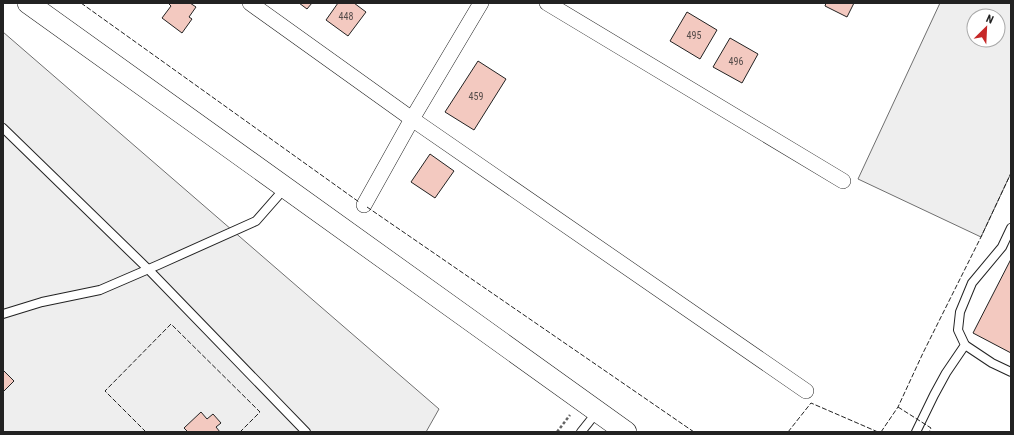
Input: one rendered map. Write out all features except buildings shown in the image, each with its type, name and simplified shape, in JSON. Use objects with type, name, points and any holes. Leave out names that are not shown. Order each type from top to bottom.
[{"type":"street","points":[[28,3],[626,432]]},
{"type":"street","points":[[250,3],[412,119],[806,391]]},
{"type":"street","points":[[364,205],[412,119],[481,3]]},
{"type":"street","points":[[547,3],[843,181]]},
{"type":"lane","points":[[3,128],[148,270],[306,432]]},
{"type":"lane","points":[[3,314],[42,302],[100,290],[148,270],[256,221],[285,188]]},
{"type":"lane","points":[[1011,228],[1002,247],[972,283],[960,312],[958,330],[965,345],[992,363],[1011,372]]},
{"type":"lane","points":[[916,432],[946,373],[965,345]]},
{"type":"lane","points":[[581,432],[597,412]]},
{"type":"shaded area","points":[[940,3],[1011,3],[1011,173],[981,237],[858,179]]},
{"type":"shaded area","points":[[3,32],[439,409],[426,432],[3,432]]},
{"type":"fence","points":[[81,3],[359,202]]},
{"type":"fence","points":[[881,432],[898,407],[1011,173]]},
{"type":"fence","points":[[367,207],[694,432]]},
{"type":"fence","points":[[146,432],[105,391],[171,324],[260,412],[240,432]]},
{"type":"fence","points":[[788,432],[811,403],[878,432]]},
{"type":"fence","points":[[898,407],[931,428],[929,432]]}]
